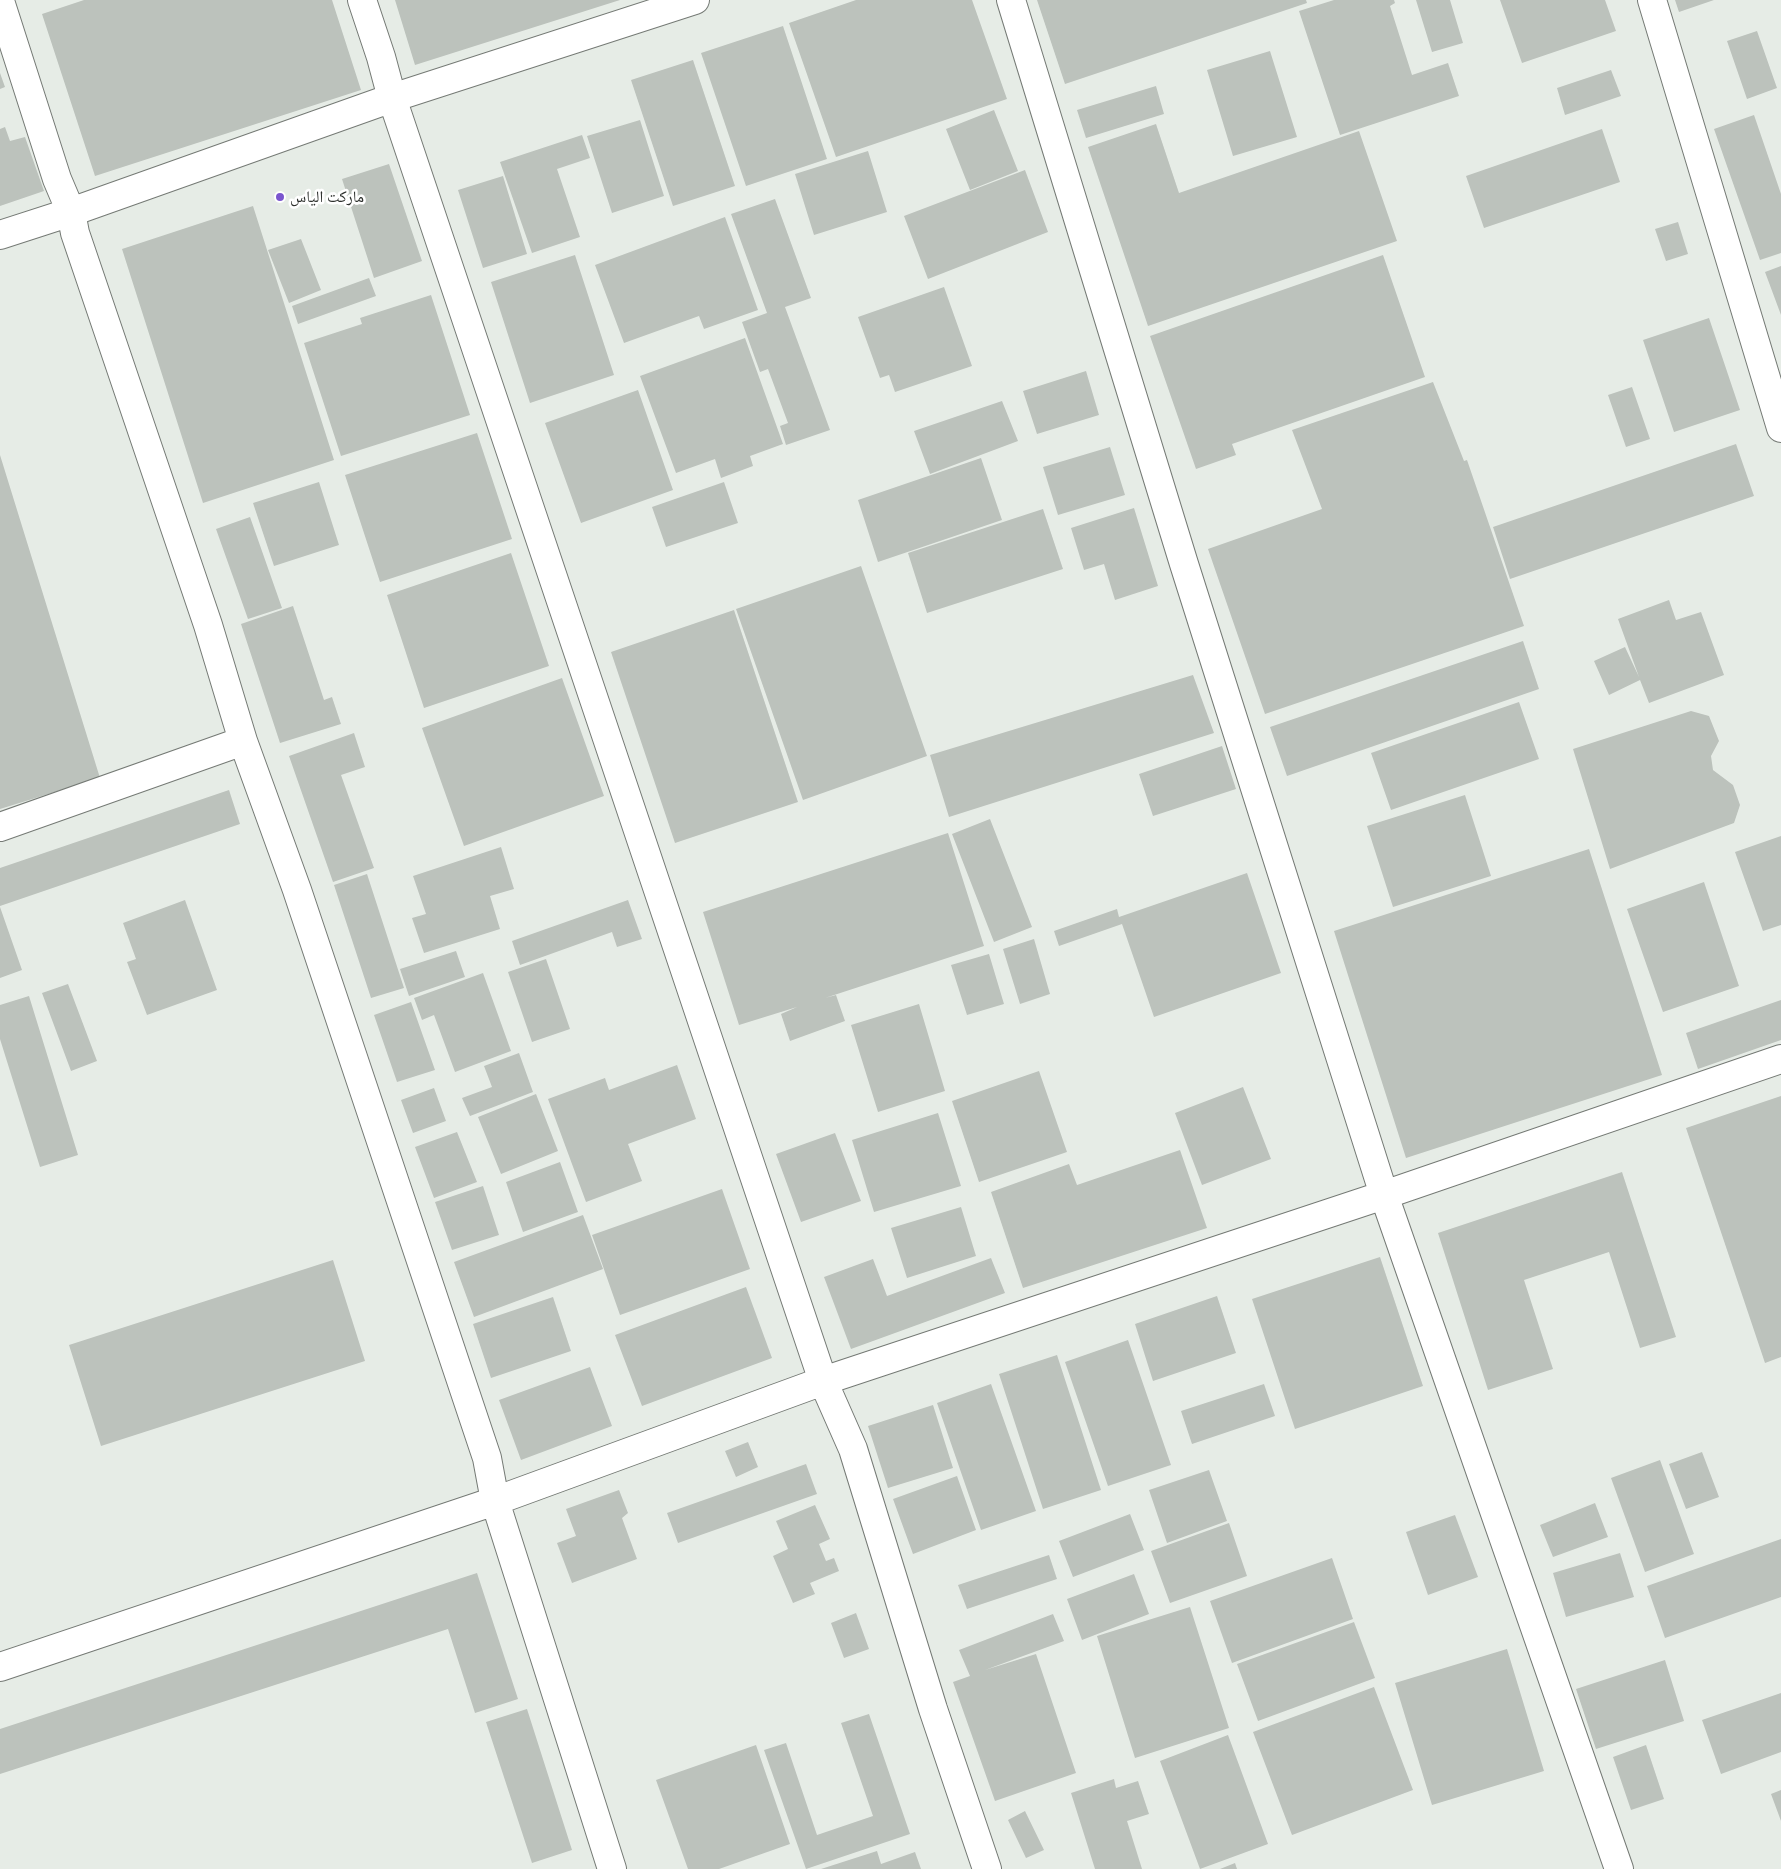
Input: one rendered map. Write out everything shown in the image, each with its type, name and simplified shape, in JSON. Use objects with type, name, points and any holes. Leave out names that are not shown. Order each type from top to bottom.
[{"type":"street","points":[[362,0],[392,98],[823,1381],[853,1449],[933,1709],[987,1869]]},
{"type":"street","points":[[0,235],[71,212],[392,98],[695,0]]},
{"type":"street","points":[[1011,0],[1184,564],[1384,1195],[1619,1869]]},
{"type":"street","points":[[1652,0],[1781,428]]},
{"type":"street","points":[[0,1],[57,179],[71,212],[75,233],[208,625],[243,741],[297,890],[487,1458],[495,1501],[612,1869]]},
{"type":"street","points":[[0,826],[243,741]]},
{"type":"street","points":[[0,1667],[495,1501],[823,1381],[1384,1195],[1781,1059]]},
{"type":"building","points":[[84,0],[332,0],[361,90],[95,176],[42,14]]},
{"type":"building","points":[[395,0],[620,0],[415,65]]},
{"type":"building","points":[[856,0],[972,0],[1007,99],[836,157],[789,23]]},
{"type":"building","points":[[1037,0],[1306,0],[1307,3],[1065,84]]},
{"type":"building","points":[[1334,0],[1394,0],[1395,3],[1390,6],[1412,75],[1448,63],[1459,96],[1340,135],[1299,11]]},
{"type":"building","points":[[1416,0],[1450,0],[1463,43],[1432,52]]},
{"type":"building","points":[[1500,0],[1605,0],[1616,31],[1522,63]]},
{"type":"building","points":[[1675,0],[1714,0],[1679,12]]},
{"type":"building","points":[[783,26],[827,159],[746,186],[701,53]]},
{"type":"building","points":[[1757,31],[1777,88],[1747,99],[1727,41]]},
{"type":"building","points":[[1270,51],[1297,137],[1233,156],[1207,70]]},
{"type":"building","points":[[693,60],[735,186],[673,206],[631,80]]},
{"type":"building","points":[[1611,70],[1621,96],[1565,115],[1557,88]]},
{"type":"building","points":[[0,73],[5,87],[0,89]]},
{"type":"building","points":[[1156,86],[1164,114],[1086,138],[1077,110]]},
{"type":"building","points":[[994,110],[1018,171],[970,190],[946,129]]},
{"type":"building","points":[[1754,115],[1781,194],[1781,253],[1760,260],[1714,129]]},
{"type":"building","points":[[640,120],[664,196],[612,213],[587,136]]},
{"type":"building","points":[[1156,124],[1179,193],[1359,131],[1397,241],[1148,326],[1088,147]]},
{"type":"building","points":[[5,127],[10,141],[25,137],[44,191],[0,206],[0,129]]},
{"type":"building","points":[[1602,129],[1620,182],[1484,228],[1466,176]]},
{"type":"building","points":[[582,135],[590,158],[557,169],[580,237],[532,253],[500,162]]},
{"type":"building","points":[[868,151],[887,212],[814,235],[795,174]]},
{"type":"building","points":[[389,164],[422,261],[374,278],[342,179]]},
{"type":"building","points":[[1025,170],[1048,232],[928,279],[904,216]]},
{"type":"building","points":[[503,176],[527,254],[483,268],[458,190]]},
{"type":"building","points":[[775,199],[811,298],[785,307],[830,430],[786,445],[780,426],[788,423],[768,369],[760,372],[742,322],[767,313],[731,214]]},
{"type":"building","points":[[253,206],[334,460],[203,503],[122,249]]},
{"type":"building","points":[[725,217],[758,310],[704,329],[699,316],[624,343],[595,265]]},
{"type":"building","points":[[1678,222],[1688,254],[1666,261],[1655,229]]},
{"type":"building","points":[[301,239],[321,290],[289,303],[268,250]]},
{"type":"building","points":[[575,255],[614,375],[530,403],[491,282]]},
{"type":"building","points":[[1383,255],[1425,377],[1232,444],[1236,455],[1196,469],[1150,336]]},
{"type":"building","points":[[1781,266],[1781,315],[1765,272]]},
{"type":"building","points":[[369,278],[376,296],[298,324],[292,306]]},
{"type":"building","points":[[944,287],[972,366],[895,392],[889,375],[880,378],[858,317]]},
{"type":"building","points":[[431,295],[470,415],[341,456],[304,343],[362,324],[360,318]]},
{"type":"building","points":[[1709,318],[1740,410],[1674,432],[1643,340]]},
{"type":"building","points":[[745,338],[783,444],[750,456],[753,466],[721,478],[715,459],[676,473],[640,376]]},
{"type":"building","points":[[1086,371],[1099,415],[1037,434],[1023,391]]},
{"type":"building","points":[[1433,382],[1464,461],[1467,460],[1524,626],[1265,714],[1208,549],[1322,509],[1292,430]]},
{"type":"building","points":[[1632,387],[1650,439],[1626,447],[1608,395]]},
{"type":"building","points":[[638,390],[673,490],[581,523],[545,423]]},
{"type":"building","points":[[1002,401],[1018,441],[930,474],[914,431]]},
{"type":"building","points":[[477,433],[512,539],[380,582],[345,475]]},
{"type":"building","points":[[1736,444],[1754,496],[1510,579],[1493,527]]},
{"type":"building","points":[[1110,447],[1125,495],[1058,515],[1043,467]]},
{"type":"building","points":[[0,455],[100,778],[0,809]]},
{"type":"building","points":[[981,458],[1002,520],[878,562],[858,500]]},
{"type":"building","points":[[319,482],[339,545],[274,566],[253,503]]},
{"type":"building","points":[[724,482],[738,523],[666,547],[652,507]]},
{"type":"building","points":[[1134,508],[1158,586],[1115,600],[1104,564],[1084,570],[1071,528]]},
{"type":"building","points":[[1043,509],[1063,569],[927,613],[908,553]]},
{"type":"building","points":[[250,517],[282,608],[248,619],[216,529]]},
{"type":"building","points":[[511,553],[549,666],[424,708],[387,595]]},
{"type":"building","points":[[861,566],[927,756],[803,800],[736,609]]},
{"type":"building","points":[[1669,600],[1676,620],[1701,612],[1724,675],[1649,703],[1640,680],[1609,695],[1594,661],[1625,647],[1639,677],[1618,619]]},
{"type":"building","points":[[293,606],[324,700],[332,697],[341,724],[280,743],[241,624]]},
{"type":"building","points":[[734,610],[798,802],[675,843],[611,652]]},
{"type":"building","points":[[1523,641],[1539,689],[1287,776],[1270,727]]},
{"type":"building","points":[[1193,675],[1214,733],[949,817],[930,755]]},
{"type":"building","points":[[562,678],[604,796],[464,846],[422,728]]},
{"type":"building","points":[[1519,702],[1539,759],[1391,810],[1371,753]]},
{"type":"building","points":[[1691,711],[1709,716],[1719,741],[1711,756],[1713,770],[1733,785],[1740,805],[1734,823],[1610,869],[1573,749]]},
{"type":"building","points":[[354,733],[365,767],[341,775],[374,868],[333,882],[289,756]]},
{"type":"building","points":[[1222,746],[1236,789],[1153,816],[1139,774]]},
{"type":"building","points":[[229,790],[240,824],[0,906],[0,868]]},
{"type":"building","points":[[1465,795],[1491,876],[1393,907],[1367,826]]},
{"type":"building","points":[[990,819],[1032,927],[994,942],[952,834]]},
{"type":"building","points":[[948,833],[984,946],[825,998],[836,995],[845,1021],[790,1041],[781,1014],[797,1007],[739,1025],[703,912]]},
{"type":"building","points":[[1781,836],[1781,925],[1763,931],[1735,852]]},
{"type":"building","points":[[501,847],[514,889],[490,896],[500,929],[424,953],[412,918],[426,914],[413,876]]},
{"type":"building","points":[[1589,849],[1662,1075],[1406,1158],[1334,931]]},
{"type":"building","points":[[1247,873],[1281,973],[1154,1017],[1122,924],[1059,946],[1054,931],[1117,909],[1119,917]]},
{"type":"building","points":[[367,874],[404,988],[371,998],[334,885]]},
{"type":"building","points":[[1704,882],[1739,986],[1663,1012],[1627,909]]},
{"type":"building","points":[[185,900],[217,990],[147,1015],[127,962],[136,959],[123,923]]},
{"type":"building","points":[[628,900],[642,939],[617,947],[612,932],[520,965],[512,941]]},
{"type":"building","points":[[0,907],[22,970],[0,978]]},
{"type":"building","points":[[1034,939],[1050,994],[1020,1004],[1003,949]]},
{"type":"building","points":[[456,951],[465,977],[409,996],[400,969]]},
{"type":"building","points":[[989,954],[1004,1004],[967,1015],[951,965]]},
{"type":"building","points":[[546,959],[570,1029],[532,1042],[508,972]]},
{"type":"building","points":[[483,973],[511,1051],[455,1072],[434,1015],[422,1020],[414,998]]},
{"type":"building","points":[[68,984],[97,1061],[71,1071],[42,993]]},
{"type":"building","points":[[29,996],[78,1155],[40,1167],[0,1039],[0,1005]]},
{"type":"building","points":[[1781,1000],[1781,1040],[1698,1069],[1686,1033]]},
{"type":"building","points":[[411,1002],[435,1070],[397,1082],[374,1015]]},
{"type":"building","points":[[919,1004],[945,1091],[878,1112],[851,1025]]},
{"type":"building","points":[[519,1053],[533,1092],[470,1116],[462,1098],[492,1087],[484,1066]]},
{"type":"building","points":[[677,1065],[696,1119],[628,1144],[642,1181],[586,1202],[548,1099],[605,1078],[609,1090]]},
{"type":"building","points":[[1039,1071],[1067,1152],[979,1182],[952,1101]]},
{"type":"building","points":[[1243,1087],[1271,1159],[1202,1185],[1175,1113]]},
{"type":"building","points":[[434,1088],[446,1121],[413,1133],[401,1100]]},
{"type":"building","points":[[536,1094],[558,1151],[501,1174],[478,1117]]},
{"type":"building","points":[[1781,1096],[1781,1357],[1765,1363],[1686,1128]]},
{"type":"building","points":[[938,1113],[961,1186],[874,1212],[852,1140]]},
{"type":"building","points":[[457,1132],[477,1182],[434,1198],[415,1147]]},
{"type":"building","points":[[835,1133],[861,1201],[801,1222],[776,1154]]},
{"type":"building","points":[[1180,1150],[1207,1228],[1023,1288],[991,1192],[1069,1164],[1077,1185]]},
{"type":"building","points":[[560,1162],[578,1212],[523,1232],[506,1182]]},
{"type":"building","points":[[1622,1172],[1676,1337],[1640,1348],[1609,1252],[1524,1280],[1553,1369],[1488,1390],[1438,1233]]},
{"type":"building","points":[[483,1186],[499,1235],[452,1250],[435,1202]]},
{"type":"building","points":[[722,1189],[750,1269],[620,1315],[592,1235]]},
{"type":"building","points":[[961,1207],[976,1256],[907,1278],[891,1228]]},
{"type":"building","points":[[583,1215],[603,1269],[474,1317],[454,1262]]},
{"type":"building","points":[[1380,1257],[1423,1386],[1295,1429],[1252,1299]]},
{"type":"building","points":[[991,1258],[1005,1293],[851,1349],[824,1277],[873,1259],[887,1296]]},
{"type":"building","points":[[333,1260],[365,1361],[101,1446],[69,1345]]},
{"type":"building","points":[[746,1287],[772,1358],[642,1406],[615,1335]]},
{"type":"building","points":[[1217,1296],[1236,1353],[1153,1381],[1135,1324]]},
{"type":"building","points":[[553,1297],[571,1351],[491,1378],[473,1324]]},
{"type":"building","points":[[1128,1340],[1171,1465],[1108,1486],[1065,1362]]},
{"type":"building","points":[[1057,1355],[1101,1490],[1043,1509],[999,1374]]},
{"type":"building","points":[[590,1367],[612,1426],[521,1460],[499,1400]]},
{"type":"building","points":[[991,1384],[1036,1511],[981,1530],[937,1403]]},
{"type":"building","points":[[1264,1384],[1275,1416],[1192,1444],[1181,1411]]},
{"type":"building","points":[[933,1405],[953,1468],[888,1488],[868,1426]]},
{"type":"building","points":[[748,1442],[758,1467],[736,1477],[725,1451]]},
{"type":"building","points":[[1702,1452],[1719,1497],[1686,1509],[1669,1464]]},
{"type":"building","points":[[1660,1460],[1694,1554],[1645,1572],[1611,1478]]},
{"type":"building","points":[[806,1464],[817,1494],[678,1543],[667,1513]]},
{"type":"building","points":[[1209,1470],[1227,1521],[1167,1543],[1149,1490]]},
{"type":"building","points":[[957,1476],[976,1530],[913,1554],[893,1499]]},
{"type":"building","points":[[619,1490],[628,1513],[622,1518],[637,1559],[572,1583],[557,1543],[576,1536],[566,1509]]},
{"type":"building","points":[[1595,1503],[1608,1537],[1553,1557],[1540,1525]]},
{"type":"building","points":[[815,1505],[830,1539],[819,1544],[826,1561],[834,1558],[839,1571],[810,1583],[815,1594],[793,1603],[773,1556],[788,1549],[776,1521]]},
{"type":"building","points":[[1130,1514],[1144,1550],[1073,1577],[1059,1541]]},
{"type":"building","points":[[1455,1515],[1478,1577],[1428,1595],[1406,1532]]},
{"type":"building","points":[[1229,1523],[1247,1576],[1170,1603],[1151,1551]]},
{"type":"building","points":[[1781,1539],[1781,1597],[1665,1638],[1647,1586]]},
{"type":"building","points":[[1620,1553],[1634,1597],[1566,1617],[1553,1573]]},
{"type":"building","points":[[1049,1555],[1057,1579],[967,1609],[958,1585]]},
{"type":"building","points":[[1332,1558],[1353,1619],[1232,1663],[1210,1601]]},
{"type":"building","points":[[477,1573],[518,1699],[475,1713],[448,1629],[0,1774],[0,1729]]},
{"type":"building","points":[[1134,1574],[1149,1614],[1082,1640],[1067,1599]]},
{"type":"building","points":[[1190,1607],[1229,1728],[1135,1758],[1097,1636]]},
{"type":"building","points":[[856,1613],[869,1649],[844,1658],[831,1623]]},
{"type":"building","points":[[1053,1614],[1064,1641],[985,1670],[1036,1654],[1076,1773],[995,1801],[953,1682],[970,1676],[959,1650]]},
{"type":"building","points":[[1354,1622],[1375,1678],[1258,1721],[1237,1664]]},
{"type":"building","points":[[1507,1649],[1544,1771],[1432,1805],[1395,1683]]},
{"type":"building","points":[[1665,1660],[1684,1721],[1596,1749],[1576,1689]]},
{"type":"building","points":[[1374,1687],[1413,1790],[1292,1835],[1253,1732]]},
{"type":"building","points":[[1781,1693],[1781,1752],[1721,1774],[1702,1720]]},
{"type":"building","points":[[527,1709],[572,1850],[532,1863],[486,1722]]},
{"type":"building","points":[[869,1714],[910,1834],[806,1869],[764,1750],[786,1743],[817,1835],[873,1816],[841,1723]]},
{"type":"building","points":[[1228,1735],[1268,1844],[1200,1869],[1160,1761]]},
{"type":"building","points":[[756,1745],[790,1844],[719,1869],[688,1869],[656,1780]]},
{"type":"building","points":[[1646,1745],[1664,1799],[1631,1810],[1613,1757]]},
{"type":"building","points":[[1114,1779],[1116,1788],[1138,1781],[1149,1814],[1127,1821],[1142,1869],[1095,1869],[1071,1793]]},
{"type":"building","points":[[1781,1790],[1781,1821],[1771,1794]]},
{"type":"building","points":[[1025,1811],[1044,1850],[1026,1858],[1008,1820]]},
{"type":"building","points":[[877,1851],[881,1864],[915,1852],[921,1869],[821,1869]]},
{"type":"building","points":[[1235,1863],[1237,1869],[1220,1869]]},
{"type":"place","name":"مارکت الیاس","points":[[280,197]]}]
